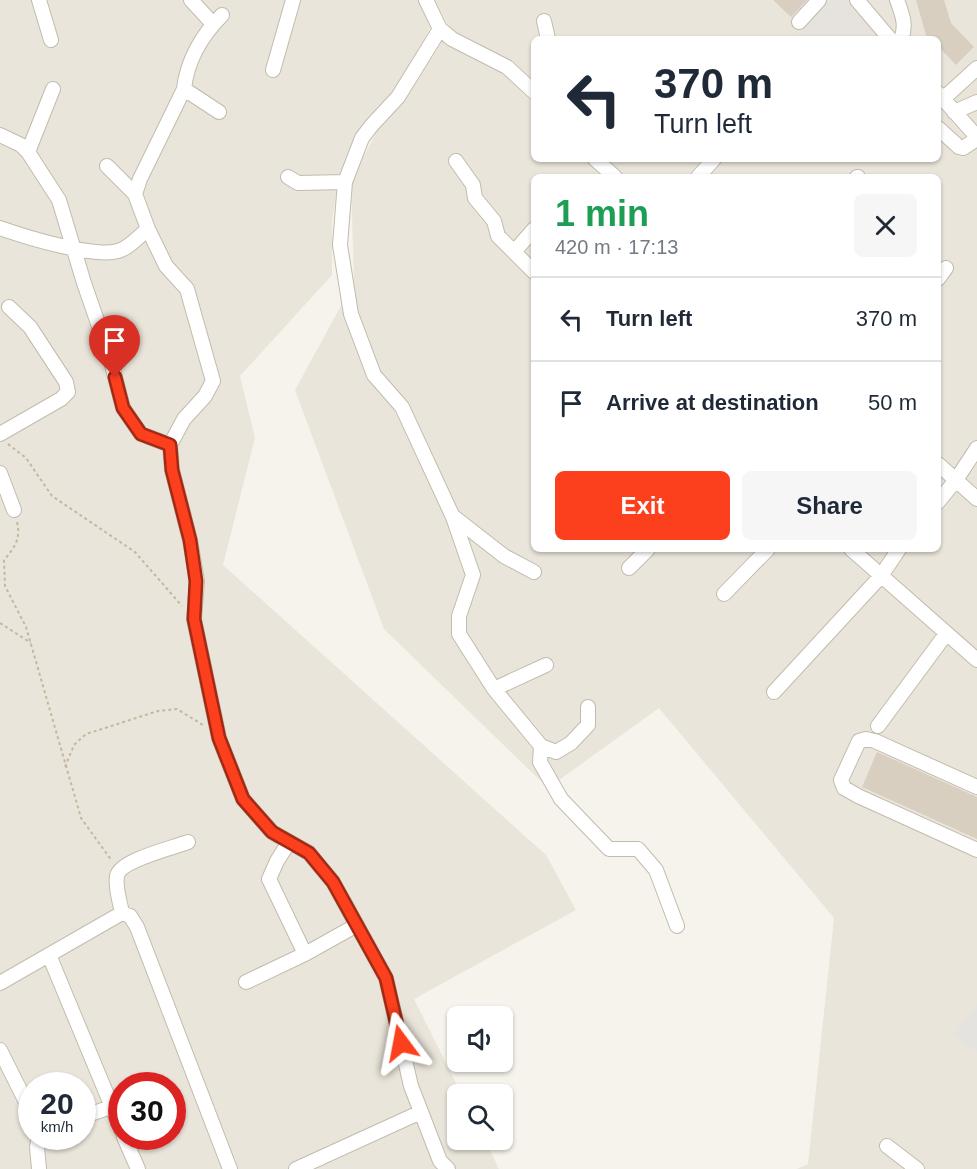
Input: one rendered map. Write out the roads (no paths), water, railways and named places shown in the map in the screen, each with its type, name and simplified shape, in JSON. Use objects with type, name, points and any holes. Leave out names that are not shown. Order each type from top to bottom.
[{"type":"street","points":[[39,0],[51,40]]},
{"type":"street","points":[[135,194],[140,179],[184,89],[185,74],[194,54],[217,20],[190,0]]},
{"type":"street","points":[[273,70],[293,0]]},
{"type":"street","points":[[426,0],[440,29],[452,39],[507,67],[531,89]]},
{"type":"street","points":[[799,22],[819,0]]},
{"type":"street","points":[[857,0],[887,36]]},
{"type":"street","points":[[897,0],[904,20],[902,36]]},
{"type":"street","points":[[544,21],[547,36]]},
{"type":"street","points":[[440,29],[398,97],[362,138],[345,182],[340,245],[351,314],[374,375],[402,406],[453,517],[473,575],[459,616],[459,634],[494,689],[541,746],[556,752],[571,743],[588,725],[588,707]]},
{"type":"street","points":[[941,95],[977,68]]},
{"type":"street","points":[[28,152],[53,89]]},
{"type":"street","points":[[184,89],[219,112]]},
{"type":"street","points":[[941,97],[977,138],[963,148],[941,131]]},
{"type":"street","points":[[954,112],[977,102]]},
{"type":"street","points":[[0,135],[21,145],[28,152],[58,200],[111,361],[123,408],[141,434],[170,445]]},
{"type":"street","points":[[456,161],[473,185],[476,198],[494,221],[498,236],[531,269]]},
{"type":"street","points":[[598,162],[612,174]]},
{"type":"street","points":[[701,174],[711,162]]},
{"type":"street","points":[[107,166],[135,194],[148,230],[166,266],[187,289],[213,381],[204,396],[184,419],[170,445],[172,470],[190,540],[196,581],[194,619],[219,738],[243,799],[272,832],[309,853],[333,882],[386,978],[411,1086],[440,1161],[448,1169]]},
{"type":"street","points":[[288,177],[298,183],[345,182]]},
{"type":"street","points":[[0,228],[73,248],[105,253],[121,250],[148,230]]},
{"type":"street","points":[[514,252],[531,232]]},
{"type":"street","points":[[0,434],[61,399],[68,392],[66,382],[30,327],[9,308]]},
{"type":"street","points":[[941,498],[977,448]]},
{"type":"street","points":[[941,467],[977,499]]},
{"type":"street","points":[[0,473],[14,510]]},
{"type":"street","points":[[453,517],[504,556],[534,572]]},
{"type":"street","points":[[629,568],[645,552]]},
{"type":"street","points":[[724,594],[765,552]]},
{"type":"street","points":[[853,552],[977,660]]},
{"type":"street","points":[[774,692],[881,576],[897,552]]},
{"type":"street","points":[[878,726],[946,634]]},
{"type":"street","points":[[494,689],[546,665]]},
{"type":"street","points":[[977,787],[866,739],[859,741],[841,780],[844,788],[858,796],[977,850]]},
{"type":"street","points":[[541,746],[540,762],[561,800],[609,849],[638,849],[656,870],[677,926]]},
{"type":"street","points":[[122,914],[116,879],[119,870],[128,863],[188,842]]},
{"type":"street","points":[[289,842],[269,879],[305,954]]},
{"type":"street","points":[[0,983],[122,914],[130,916],[137,927],[230,1169]]},
{"type":"street","points":[[246,982],[305,954],[357,925]]},
{"type":"street","points":[[49,955],[108,1100]]},
{"type":"street","points":[[0,1050],[18,1086]]},
{"type":"street","points":[[296,1169],[421,1112]]},
{"type":"street","points":[[887,1146],[917,1169]]},
{"type":"street","points":[[35,1168],[37,1150]]},
{"type":"street","points":[[130,1150],[138,1169]]}]
